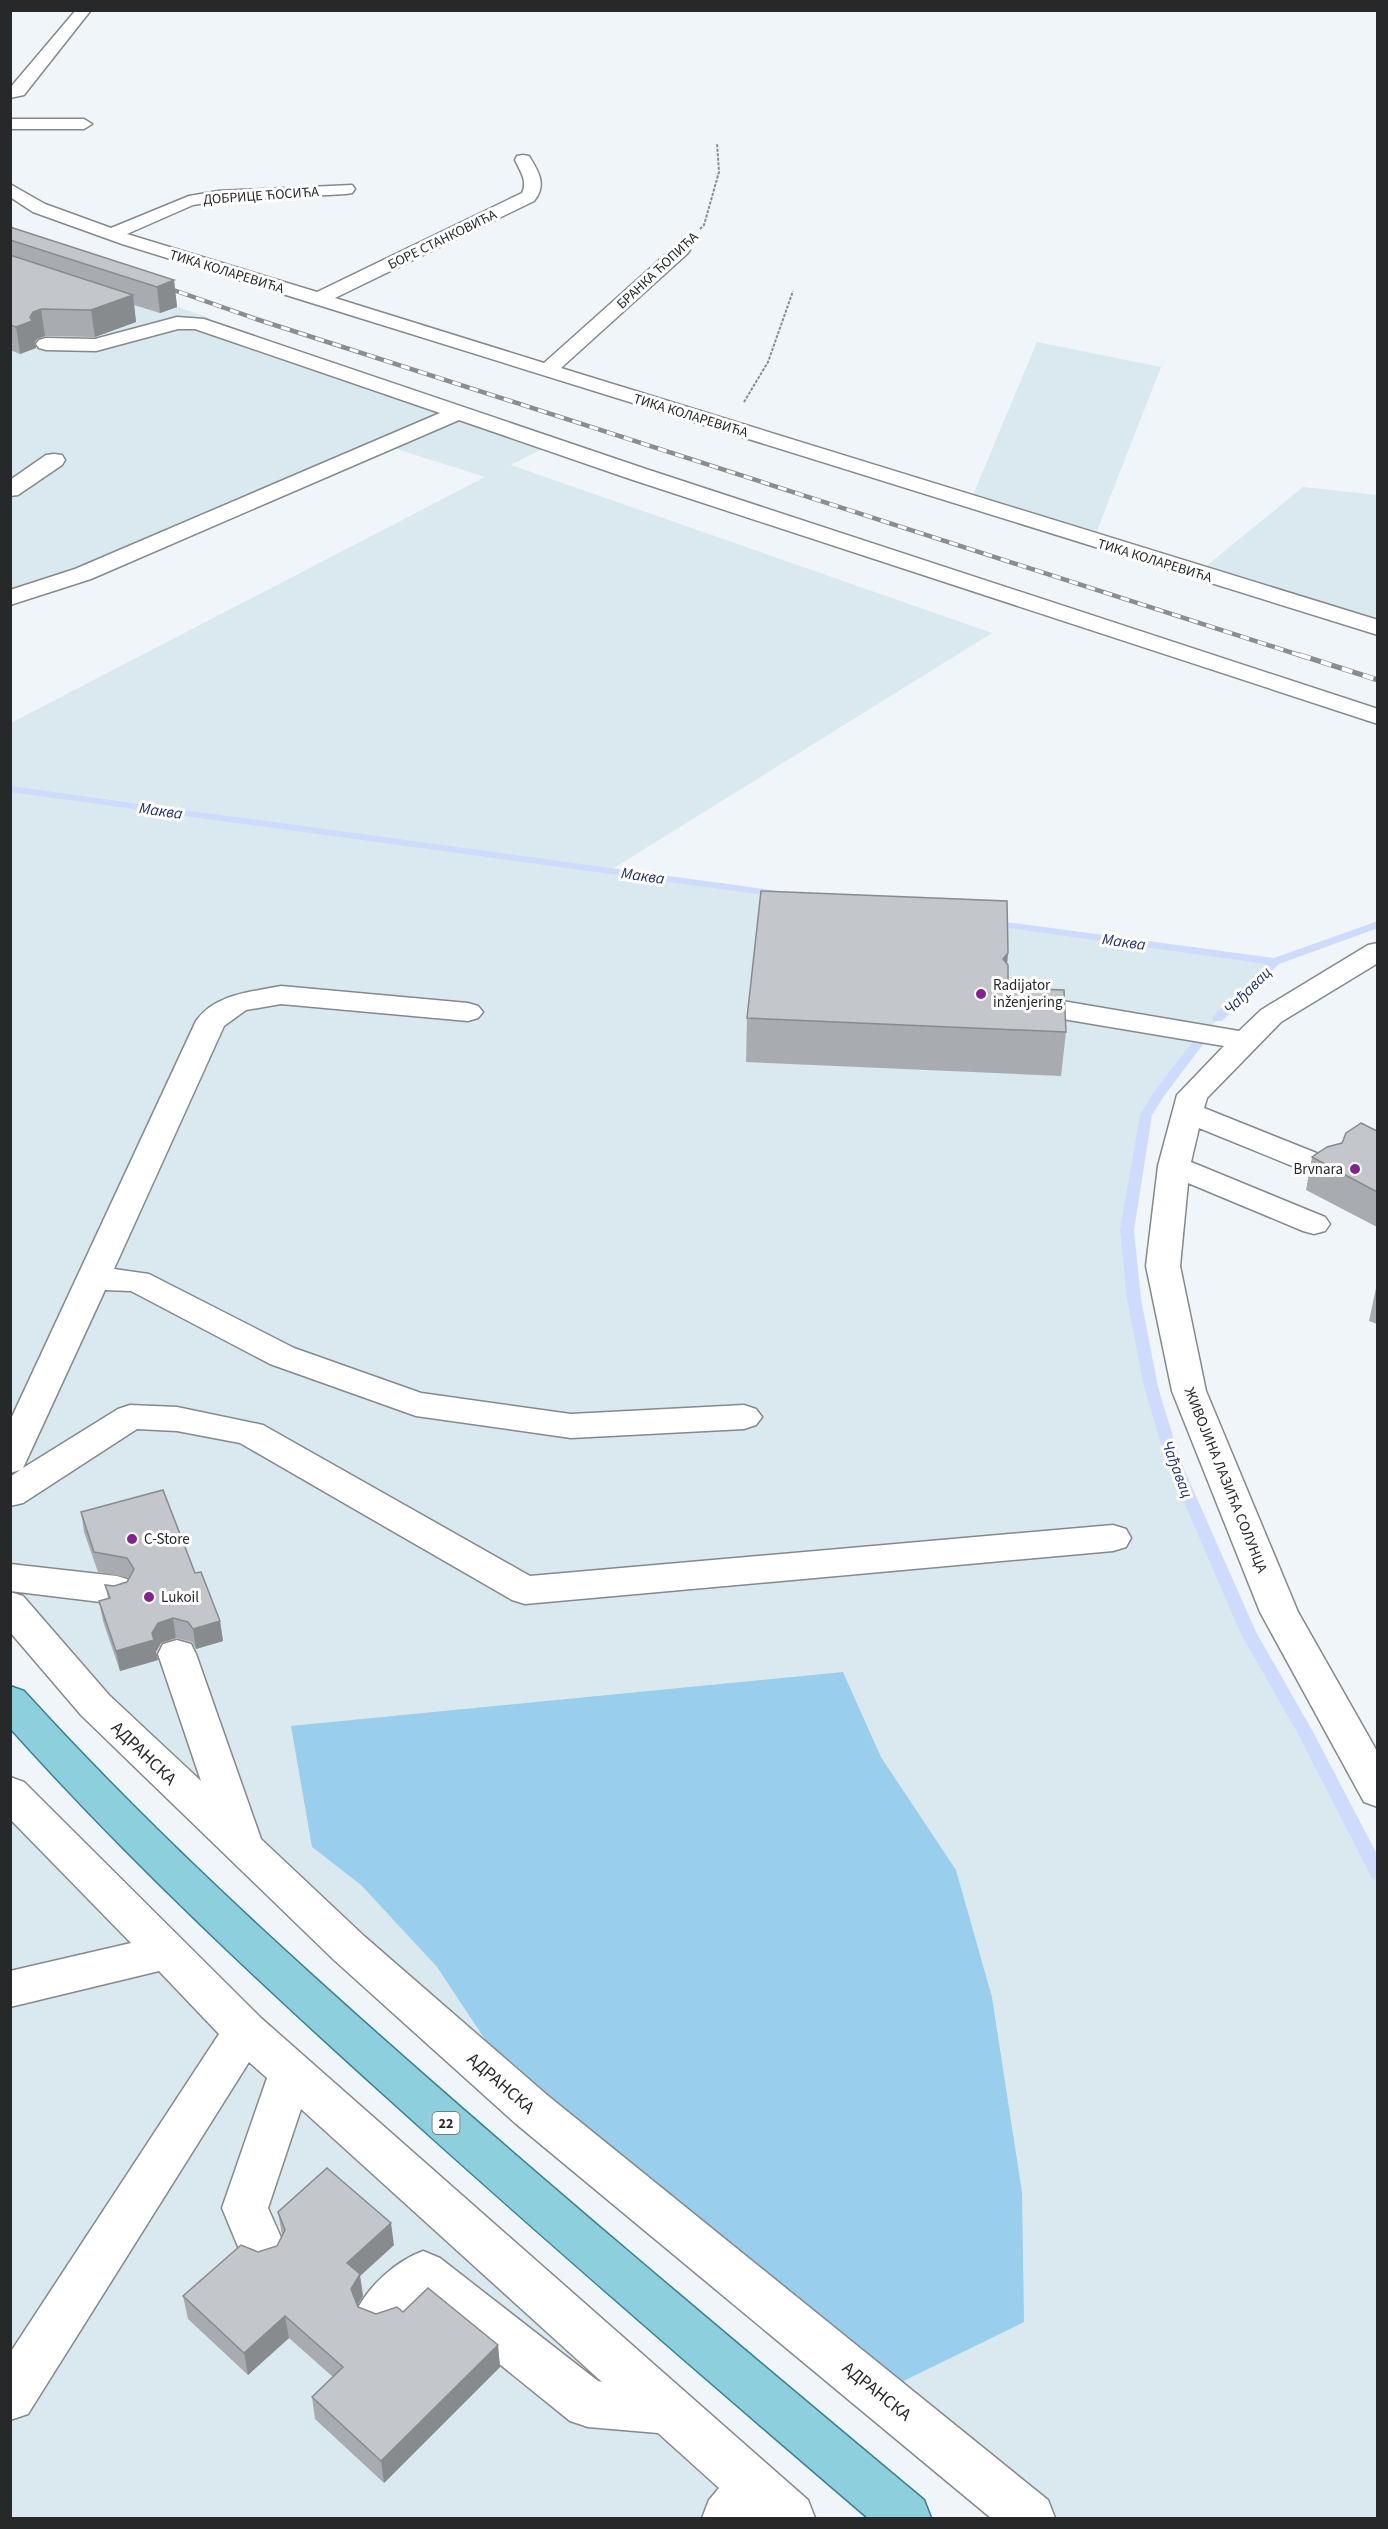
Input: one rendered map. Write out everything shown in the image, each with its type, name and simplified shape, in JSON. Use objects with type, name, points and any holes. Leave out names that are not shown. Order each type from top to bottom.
[{"type":"main road","name":"22","points":[[10,1701],[44,1740],[186,1886],[292,1986],[488,2160],[906,2518]]},
{"type":"street","points":[[10,93],[18,92],[84,10]]},
{"type":"street","points":[[10,124],[84,124]]},
{"type":"street","name":"БОРЕ СТАНКОВИЋА","points":[[318,299],[528,197],[532,193],[533,177],[523,160]]},
{"type":"street","name":"ТИКА КОЛАРЕВИЋА","points":[[10,189],[39,208],[111,234],[1377,628]]},
{"type":"street","name":"ДОБРИЦЕ ЋОСИЋА","points":[[111,234],[189,201],[218,196],[346,189]]},
{"type":"street","name":"БРАНКА ЋОПИЋА","points":[[547,370],[681,250]]},
{"type":"street","points":[[139,314],[171,325]]},
{"type":"street","points":[[46,344],[96,345],[171,325],[197,323],[1377,717]]},
{"type":"street","points":[[10,598],[83,574],[459,412]]},
{"type":"street","points":[[10,489],[54,460]]},
{"type":"street","name":"ЖИВОЈИНА ЛАЗИЋА СОЛУНЦА","points":[[1377,951],[1271,1016],[1192,1095],[1174,1166],[1163,1266],[1189,1391],[1279,1612],[1377,1791]]},
{"type":"street","points":[[10,1461],[211,1021],[237,1003],[281,995],[468,1012]]},
{"type":"street","points":[[1017,1002],[1247,1041]]},
{"type":"street","points":[[1188,1113],[1323,1167]]},
{"type":"street","points":[[1174,1166],[1314,1224]]},
{"type":"street","points":[[95,1279],[138,1281],[282,1356],[416,1404],[571,1426],[744,1417]]},
{"type":"street","points":[[10,1494],[130,1417],[177,1419],[250,1433],[525,1590],[1113,1538]]},
{"type":"street","points":[[10,1577],[117,1590]]},
{"type":"street","name":"АДРАНСКА","points":[[10,1606],[95,1705],[244,1850],[357,1955],[531,2109],[1030,2518]]},
{"type":"street","points":[[177,1654],[244,1850]]},
{"type":"street","points":[[10,1792],[245,2031],[669,2410],[757,2508]]},
{"type":"street","points":[[10,1989],[166,1952]]},
{"type":"street","points":[[10,2397],[245,2031]]},
{"type":"street","points":[[262,2252],[245,2208],[291,2072]]},
{"type":"street","points":[[380,2312],[423,2273],[588,2404],[669,2410]]},
{"type":"path","name":"БРАНКА ЋОПИЋА","points":[[681,250],[704,225],[719,172],[717,143]]},
{"type":"path","points":[[710,421],[742,405],[763,377],[793,291]]},
{"type":"shaded area","points":[[11,251],[210,318],[199,322],[551,444],[511,465],[992,633],[609,871],[1275,962],[1224,1011],[1158,1095],[1146,1115],[1127,1230],[1134,1299],[1151,1387],[1173,1460],[1248,1632],[1296,1716],[1377,1875],[1377,2518],[1030,2518],[879,2393],[1022,2192],[992,1997],[956,1870],[881,1757],[843,1672],[312,1847],[361,1885],[437,1967],[531,2109],[11,1606],[11,723],[485,477],[384,445],[11,598]],"holes":[[[65,793],[501,855],[316,831]]]},
{"type":"shaded area","points":[[1037,342],[1161,367],[1096,533],[1204,568],[1303,487],[1377,495],[1378,609],[1373,627],[970,502]]},
{"type":"shaded area","points":[[843,1672],[881,1757],[956,1870],[992,1997],[1022,2192],[1024,2322],[879,2393],[531,2109],[437,1967],[361,1885],[312,1847],[291,1726]]},
{"type":"shaded area","points":[[10,1793],[441,2206],[790,2518],[11,2518]]},
{"type":"building","points":[[10,227],[174,280],[157,287],[10,240]]},
{"type":"building","points":[[10,255],[133,295],[91,310],[41,309],[33,312],[30,317],[32,321],[16,327],[10,325]]},
{"type":"building","points":[[761,891],[1007,901],[1008,953],[1003,959],[1008,965],[1008,988],[1064,990],[1066,1032],[747,1018]]},
{"type":"building","points":[[1361,1123],[1377,1131],[1377,1192],[1312,1157],[1327,1147],[1342,1143],[1346,1133]]},
{"type":"building","points":[[163,1490],[195,1573],[201,1572],[220,1621],[193,1629],[188,1622],[173,1618],[158,1623],[152,1633],[154,1640],[116,1651],[99,1601],[110,1598],[105,1585],[114,1586],[127,1582],[134,1569],[127,1558],[94,1552],[81,1512]]},
{"type":"building","points":[[327,2168],[391,2223],[347,2263],[360,2274],[351,2289],[358,2307],[376,2314],[397,2307],[403,2312],[428,2288],[498,2345],[381,2461],[312,2397],[343,2367],[285,2316],[244,2353],[183,2296],[241,2245],[258,2252],[277,2246],[285,2230],[278,2212]]},
{"type":"waterway","name":"Маква","points":[[10,789],[778,894]]},
{"type":"waterway","name":"Маква","points":[[991,923],[1275,962]]},
{"type":"waterway","points":[[1275,962],[1378,924]]},
{"type":"waterway","name":"Чађавац","points":[[1218,1018],[1275,962]]},
{"type":"waterway","name":"Чађавац","points":[[1198,1043],[1158,1095],[1146,1115],[1127,1230],[1134,1299],[1151,1387],[1173,1460],[1248,1632],[1304,1730],[1378,1873]]},
{"type":"railway","points":[[159,285],[166,288]]},
{"type":"railway","points":[[162,286],[256,319],[1305,657]]},
{"type":"railway","points":[[1300,655],[1378,680]]},
{"type":"place","name":"Radijator inženjering","points":[[981,994]]},
{"type":"place","name":"Brvnara","points":[[1355,1169]]},
{"type":"place","name":"C-Store","points":[[132,1539]]},
{"type":"place","name":"Lukoil","points":[[149,1597]]}]
